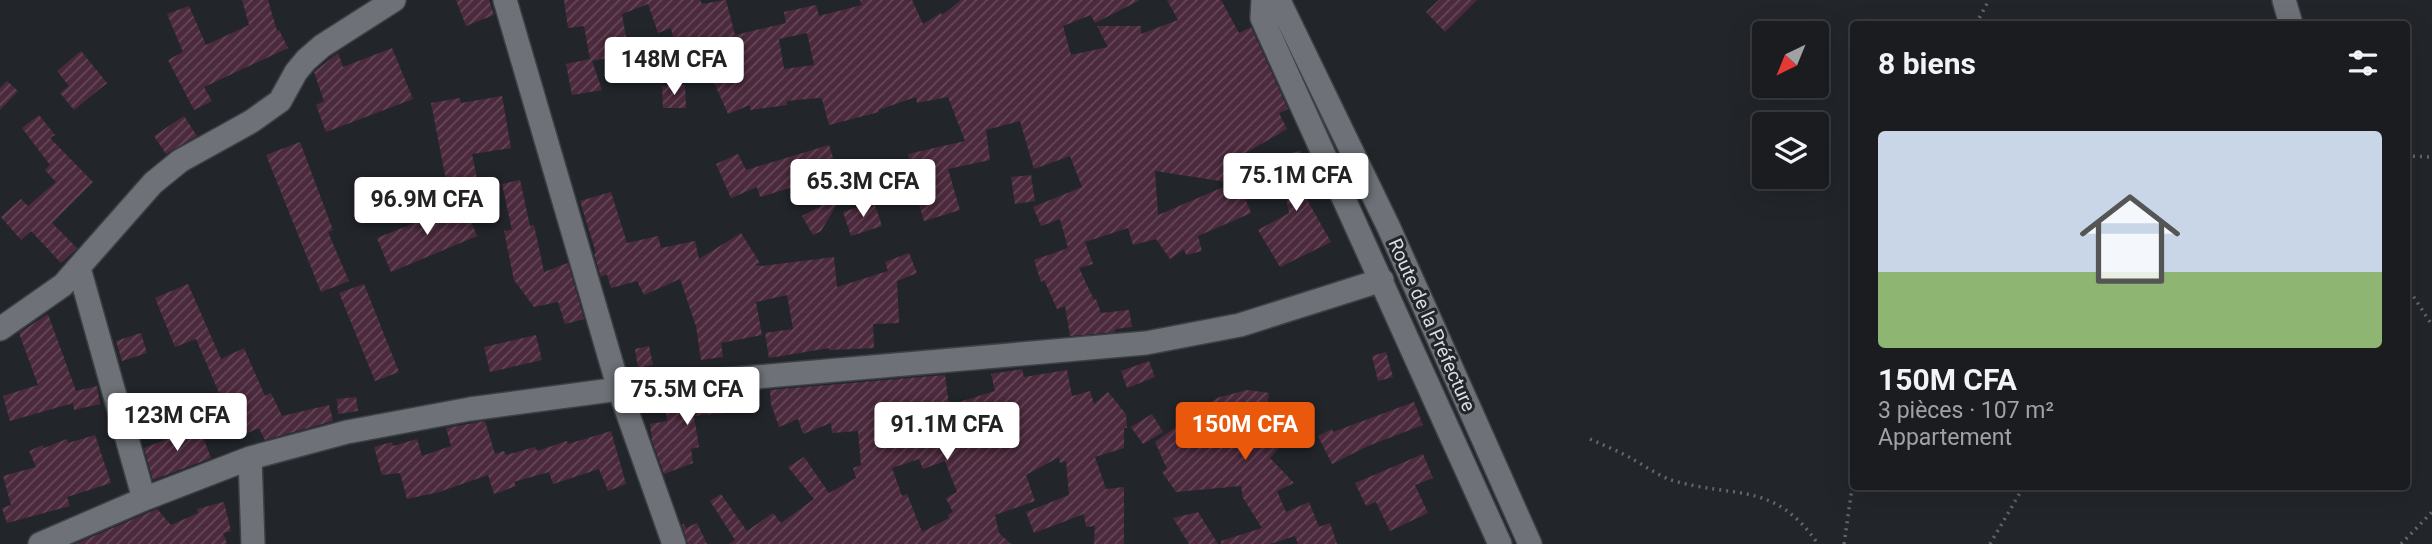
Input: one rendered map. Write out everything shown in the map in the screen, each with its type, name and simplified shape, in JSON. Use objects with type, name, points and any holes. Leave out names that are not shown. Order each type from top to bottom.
[{"type":"street","points":[[0,329],[55,291],[79,268],[153,183],[180,161],[253,121],[280,101],[306,60],[394,0]]},
{"type":"street","points":[[505,0],[619,389],[674,544]]},
{"type":"street","name":"Route de la Préfecture","points":[[1263,0],[1262,18],[1500,544]]},
{"type":"street","name":"Route de la Préfecture","points":[[1270,0],[1281,5],[1377,203],[1531,544]]},
{"type":"street","points":[[2284,0],[2290,21]]},
{"type":"street","points":[[79,268],[144,499]]},
{"type":"street","points":[[40,544],[144,499],[250,458],[360,429],[470,409],[619,389],[1146,343],[1240,325],[1382,280]]},
{"type":"street","points":[[250,458],[253,544]]},
{"type":"path","points":[[1978,21],[1989,0]]},
{"type":"path","points":[[2410,156],[2432,157]]},
{"type":"path","points":[[2410,291],[2432,325]]},
{"type":"path","points":[[1590,439],[1669,480],[1710,489],[1745,492],[1774,502],[1804,524],[1818,544]]},
{"type":"path","points":[[1843,544],[1852,490]]},
{"type":"path","points":[[1990,544],[2022,490]]},
{"type":"path","points":[[2401,544],[2432,512]]},
{"type":"building","points":[[242,0],[268,0],[277,31],[279,30],[288,48],[204,87],[212,101],[194,110],[168,60],[183,52],[167,14],[189,6],[206,45],[249,25]]},
{"type":"building","points":[[456,0],[489,0],[494,15],[466,26]]},
{"type":"building","points":[[564,0],[700,0],[702,4],[726,0],[735,35],[786,23],[784,12],[816,5],[819,16],[862,5],[860,0],[912,0],[923,24],[941,13],[942,15],[961,0],[1140,0],[1095,23],[1091,15],[1063,26],[1071,55],[1108,47],[1097,26],[1141,26],[1141,34],[1178,20],[1167,0],[1221,0],[1239,33],[1251,27],[1288,109],[1279,113],[1287,129],[1228,163],[1244,160],[1250,173],[1237,178],[1251,213],[1198,236],[1202,251],[1186,255],[1184,249],[1170,259],[1156,239],[1133,245],[1128,228],[1085,242],[1093,264],[1079,268],[1101,313],[1129,310],[1132,327],[1115,329],[1115,332],[1070,336],[1065,306],[1057,309],[1044,280],[1041,282],[1034,260],[1068,248],[1060,219],[1041,226],[1033,207],[1082,187],[1070,156],[1034,169],[1020,121],[986,130],[990,160],[948,169],[960,210],[924,221],[908,168],[911,167],[908,154],[965,141],[948,97],[917,103],[916,97],[878,110],[879,112],[829,125],[822,99],[818,98],[787,101],[787,105],[750,110],[750,105],[728,114],[693,35],[693,44],[675,48],[671,28],[658,33],[648,4],[622,14],[629,54],[592,61],[602,90],[572,95],[566,64],[590,59],[584,26],[568,28]],"holes":[[[807,33],[814,65],[784,69],[779,39]],[[1155,171],[1201,178],[1233,183],[1158,215]]]},
{"type":"building","points":[[1439,0],[1477,0],[1445,32],[1426,12]]},
{"type":"building","points":[[392,48],[413,99],[326,132],[316,105],[324,101],[314,72],[338,53],[343,67]]},
{"type":"building","points":[[81,51],[107,83],[74,110],[60,93],[69,86],[57,71]]},
{"type":"building","points":[[7,81],[18,91],[0,110],[0,88]]},
{"type":"building","points":[[685,85],[686,108],[663,108],[662,86]]},
{"type":"building","points":[[502,96],[511,148],[472,154],[478,184],[448,190],[431,103],[460,98],[461,103]]},
{"type":"building","points":[[39,115],[55,135],[50,138],[93,182],[52,223],[77,248],[61,263],[31,231],[21,240],[1,217],[21,199],[28,206],[56,182],[45,170],[50,165],[22,128]]},
{"type":"building","points":[[184,116],[197,136],[166,154],[154,136]]},
{"type":"building","points":[[300,142],[333,230],[328,232],[349,281],[321,292],[266,155]]},
{"type":"building","points":[[829,145],[838,173],[760,197],[757,187],[731,198],[716,164],[738,154],[746,170]]},
{"type":"building","points":[[1301,151],[1301,155],[1308,153],[1323,187],[1302,191],[1331,242],[1280,267],[1258,230],[1289,213],[1278,155]]},
{"type":"building","points":[[1031,175],[1035,201],[1015,204],[1011,177]]},
{"type":"building","points":[[520,180],[530,226],[534,225],[544,272],[568,263],[584,319],[565,324],[558,302],[534,307],[514,280],[504,231],[512,230],[502,184]]},
{"type":"building","points":[[611,192],[627,243],[658,236],[661,248],[695,241],[699,259],[741,233],[760,263],[755,265],[834,257],[837,287],[888,271],[885,262],[909,253],[917,273],[897,281],[899,323],[873,324],[874,348],[829,348],[769,358],[765,333],[793,329],[787,295],[756,302],[762,335],[721,343],[723,357],[701,360],[696,326],[680,279],[644,295],[637,281],[611,288],[607,274],[601,277],[580,201]]},
{"type":"building","points":[[843,194],[821,231],[813,235],[802,216]]},
{"type":"building","points":[[874,202],[882,226],[851,236],[843,212]]},
{"type":"building","points":[[464,203],[477,236],[391,272],[377,238]]},
{"type":"building","points":[[188,284],[221,359],[244,348],[265,396],[271,393],[282,416],[329,405],[333,421],[265,440],[259,428],[238,437],[196,339],[175,347],[155,298]]},
{"type":"building","points":[[364,284],[399,372],[375,381],[339,293]]},
{"type":"building","points":[[48,314],[76,391],[97,386],[100,404],[74,410],[73,403],[10,421],[3,396],[38,385],[19,333]]},
{"type":"building","points":[[141,333],[147,353],[122,361],[116,341]]},
{"type":"building","points":[[536,335],[542,360],[490,372],[484,347]]},
{"type":"building","points":[[649,346],[653,365],[638,368],[635,349]]},
{"type":"building","points":[[1386,352],[1393,377],[1378,381],[1372,356]]},
{"type":"building","points":[[1149,361],[1155,377],[1127,388],[1121,371]]},
{"type":"building","points":[[1022,369],[1024,377],[1067,370],[1072,396],[1090,391],[1094,404],[1108,392],[1126,414],[1124,448],[1095,457],[1106,489],[1124,487],[1124,544],[1094,544],[1095,526],[1086,527],[1084,514],[1034,533],[1026,512],[1069,495],[1066,461],[1060,463],[1059,457],[1026,475],[1035,501],[995,515],[999,533],[1011,544],[729,544],[735,540],[710,501],[721,494],[747,531],[773,513],[781,523],[814,499],[788,467],[804,457],[829,493],[856,478],[853,468],[861,465],[858,431],[832,433],[831,423],[803,434],[798,419],[779,427],[771,404],[770,390],[945,375],[949,405],[995,391],[991,374]],"holes":[[[919,459],[923,469],[945,461],[957,492],[946,498],[953,512],[948,515],[949,518],[922,532],[907,494],[902,496],[892,468]]]},
{"type":"building","points":[[1247,390],[1269,393],[1267,404],[1313,404],[1313,441],[1286,441],[1270,458],[1294,483],[1277,491],[1286,512],[1309,502],[1319,527],[1330,523],[1337,544],[1298,544],[1295,536],[1270,544],[1221,544],[1221,541],[1262,528],[1243,498],[1241,486],[1176,492],[1162,472],[1167,469],[1155,442],[1217,398]]},
{"type":"building","points":[[741,392],[744,411],[694,416],[699,447],[691,449],[693,463],[664,474],[652,441],[650,424],[667,421],[665,400]]},
{"type":"building","points":[[356,397],[358,411],[338,414],[337,399]]},
{"type":"building","points":[[1414,402],[1423,425],[1368,446],[1332,464],[1318,436]]},
{"type":"building","points":[[1152,414],[1163,432],[1143,444],[1131,427]]},
{"type":"building","points":[[485,421],[495,454],[504,451],[506,455],[535,447],[537,451],[567,441],[568,444],[611,431],[626,484],[608,491],[599,469],[553,484],[549,472],[514,482],[516,486],[494,494],[488,475],[439,492],[407,499],[400,473],[382,475],[374,447],[392,442],[393,446],[417,439],[422,456],[451,446],[446,428]]},
{"type":"building","points":[[199,427],[211,458],[153,480],[144,448]]},
{"type":"building","points":[[95,435],[111,483],[67,497],[70,506],[7,523],[2,508],[11,505],[3,476],[36,467],[29,451],[67,439],[68,443]]},
{"type":"building","points":[[1423,454],[1433,478],[1415,485],[1428,513],[1390,531],[1376,502],[1366,506],[1355,483]]},
{"type":"building","points":[[224,502],[231,531],[223,533],[227,544],[75,544],[157,509],[171,525],[198,513],[197,509]]},
{"type":"building","points":[[1198,512],[1218,544],[1189,544],[1173,518]]},
{"type":"building","points":[[697,523],[707,544],[688,544],[682,525],[686,528]]}]
